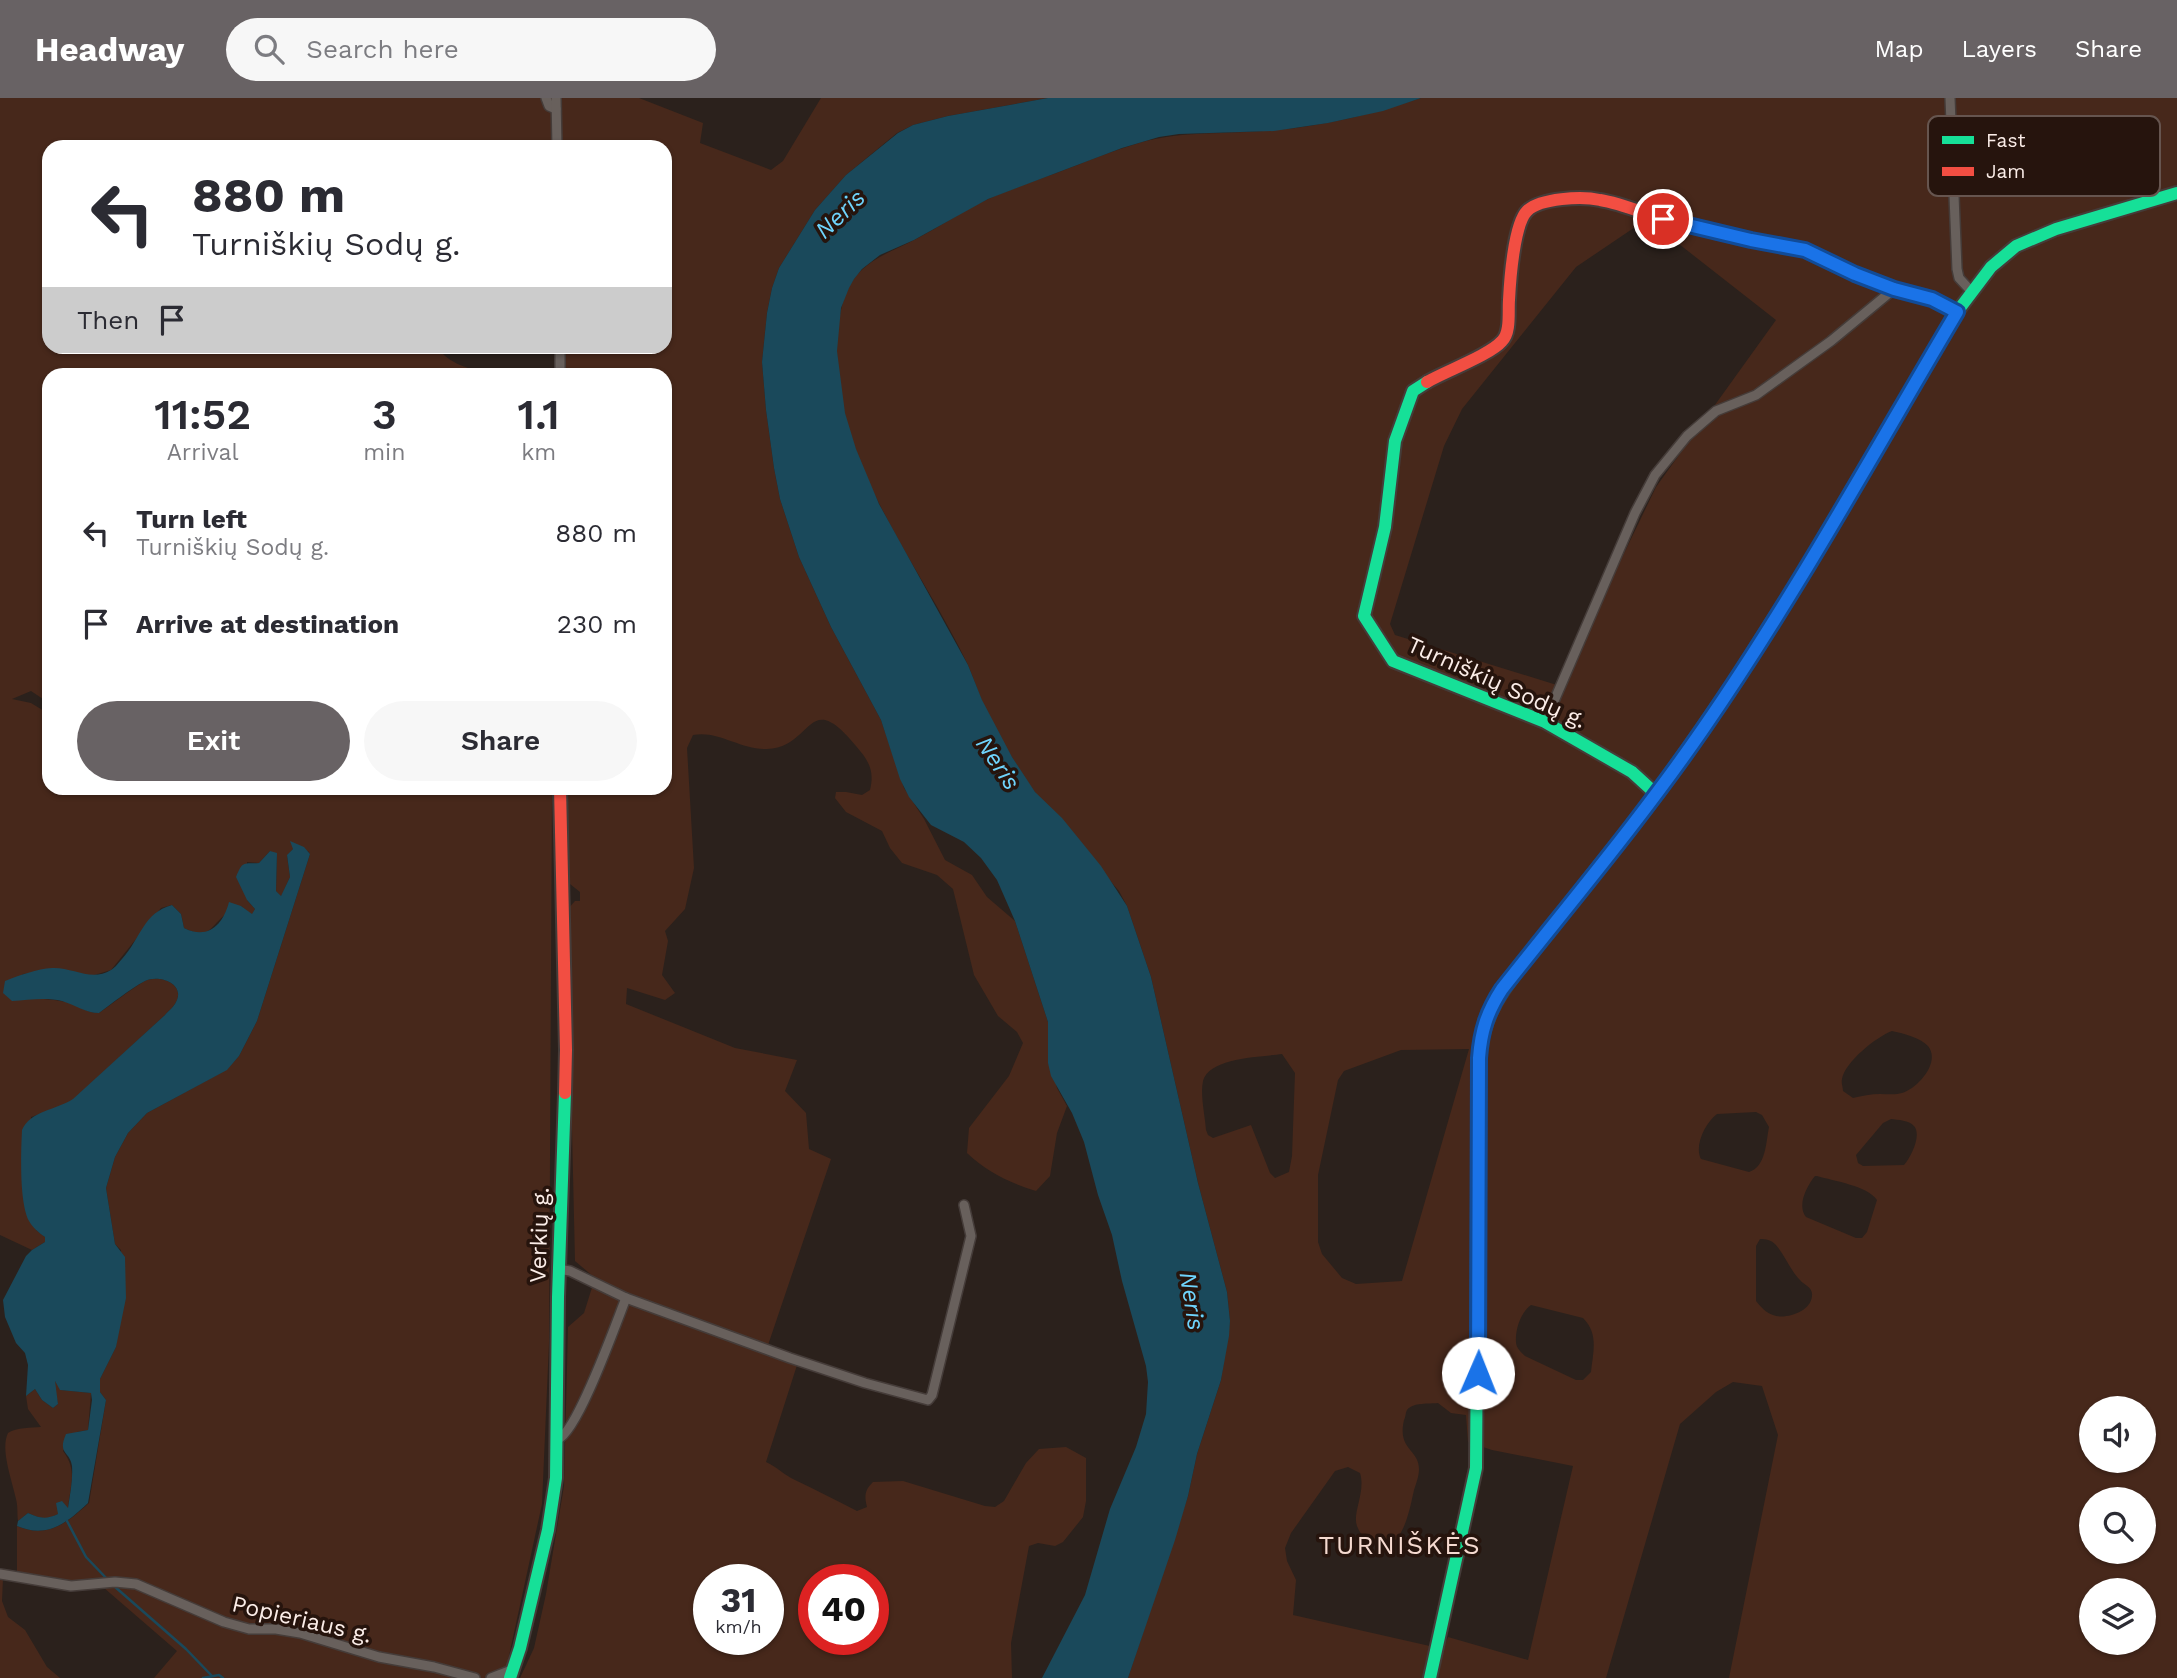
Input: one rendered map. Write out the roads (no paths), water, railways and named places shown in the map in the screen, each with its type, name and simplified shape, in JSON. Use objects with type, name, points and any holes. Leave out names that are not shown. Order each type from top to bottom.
[{"type":"street","points":[[546,98],[550,108],[556,109]]},
{"type":"street","points":[[556,98],[557,140]]},
{"type":"street","points":[[1950,98],[1951,116]]},
{"type":"street","points":[[1430,1678],[1476,1468],[1479,1058],[1483,1025],[1492,1005],[1656,794],[1755,652],[1957,312],[1991,267],[2016,246],[2056,229],[2177,193]]},
{"type":"street","points":[[1954,196],[1957,269],[1959,278],[1971,291]]},
{"type":"street","name":"Turniškių Sodų g.","points":[[1656,794],[1632,772],[1545,722],[1393,660],[1364,616],[1385,527],[1395,441],[1413,391],[1493,349],[1504,340],[1507,333],[1518,227],[1527,211],[1551,200],[1598,199],[1663,219],[1805,250],[1855,274],[1894,289],[1932,299],[1957,312]]},
{"type":"street","points":[[1545,722],[1635,513],[1665,460],[1687,436],[1717,411],[1756,396],[1831,341],[1894,289]]},
{"type":"street","name":"Verkių g.","points":[[512,1673],[553,1505],[558,1439],[558,1269],[566,1050],[560,795]]},
{"type":"street","points":[[558,1269],[570,1271],[626,1298],[790,1358],[887,1390],[928,1400],[932,1395],[971,1236],[964,1205]]},
{"type":"street","points":[[558,1439],[564,1437],[580,1410],[626,1298]]},
{"type":"street","name":"Popieriaus g.","points":[[0,1574],[71,1586],[115,1582],[136,1584],[224,1622],[249,1629],[276,1629],[300,1633],[379,1657],[475,1678]]},
{"type":"street","points":[[491,1678],[512,1673]]},
{"type":"water","name":"Neris","points":[[1048,98],[1421,98],[1383,111],[1328,123],[1274,131],[1179,134],[1122,148],[988,199],[914,240],[880,255],[854,279],[841,308],[837,351],[845,413],[856,449],[879,504],[968,665],[982,700],[1012,757],[1035,792],[1062,818],[1101,866],[1127,906],[1151,977],[1198,1183],[1227,1292],[1229,1336],[1221,1380],[1197,1454],[1175,1540],[1128,1678],[1042,1678],[1085,1595],[1110,1509],[1136,1447],[1146,1414],[1146,1366],[1112,1235],[1084,1142],[1072,1113],[1051,1076],[1048,1063],[1048,1022],[1015,921],[997,880],[981,858],[964,842],[931,825],[909,797],[900,779],[881,720],[831,627],[799,557],[780,499],[774,468],[762,362],[767,313],[779,268],[815,210],[846,175],[898,133],[913,125]]},
{"type":"water","points":[[290,841],[304,847],[310,854],[257,1021],[239,1056],[227,1070],[147,1113],[128,1133],[115,1157],[106,1188],[115,1244],[125,1257],[126,1298],[116,1347],[100,1379],[100,1392],[106,1400],[88,1503],[72,1517],[47,1530],[28,1530],[17,1526],[18,1521],[28,1513],[43,1518],[58,1514],[56,1503],[62,1501],[68,1508],[72,1466],[63,1449],[64,1441],[66,1434],[88,1430],[92,1400],[91,1393],[60,1390],[55,1381],[58,1404],[53,1408],[42,1400],[35,1389],[26,1396],[28,1365],[25,1353],[16,1343],[5,1317],[3,1300],[26,1256],[45,1242],[45,1237],[36,1230],[26,1213],[21,1177],[22,1130],[37,1115],[73,1099],[165,1015],[175,1004],[178,995],[174,985],[169,982],[150,979],[99,1013],[94,1013],[56,1000],[12,1001],[3,993],[5,981],[52,968],[96,975],[111,970],[128,951],[148,920],[172,905],[181,914],[184,928],[200,932],[213,928],[218,923],[229,902],[252,914],[255,909],[247,900],[236,877],[240,868],[244,864],[259,863],[270,851],[277,853],[276,891],[281,896],[290,877],[287,855],[293,849]]},
{"type":"waterway","points":[[67,1521],[86,1557],[109,1581]]},
{"type":"waterway","points":[[114,1586],[186,1649],[212,1676]]},
{"type":"waterway","points":[[203,1678],[219,1675],[223,1678]]},
{"type":"district","name":"TURNIŠKĖS","points":[[1400,1545]]}]
